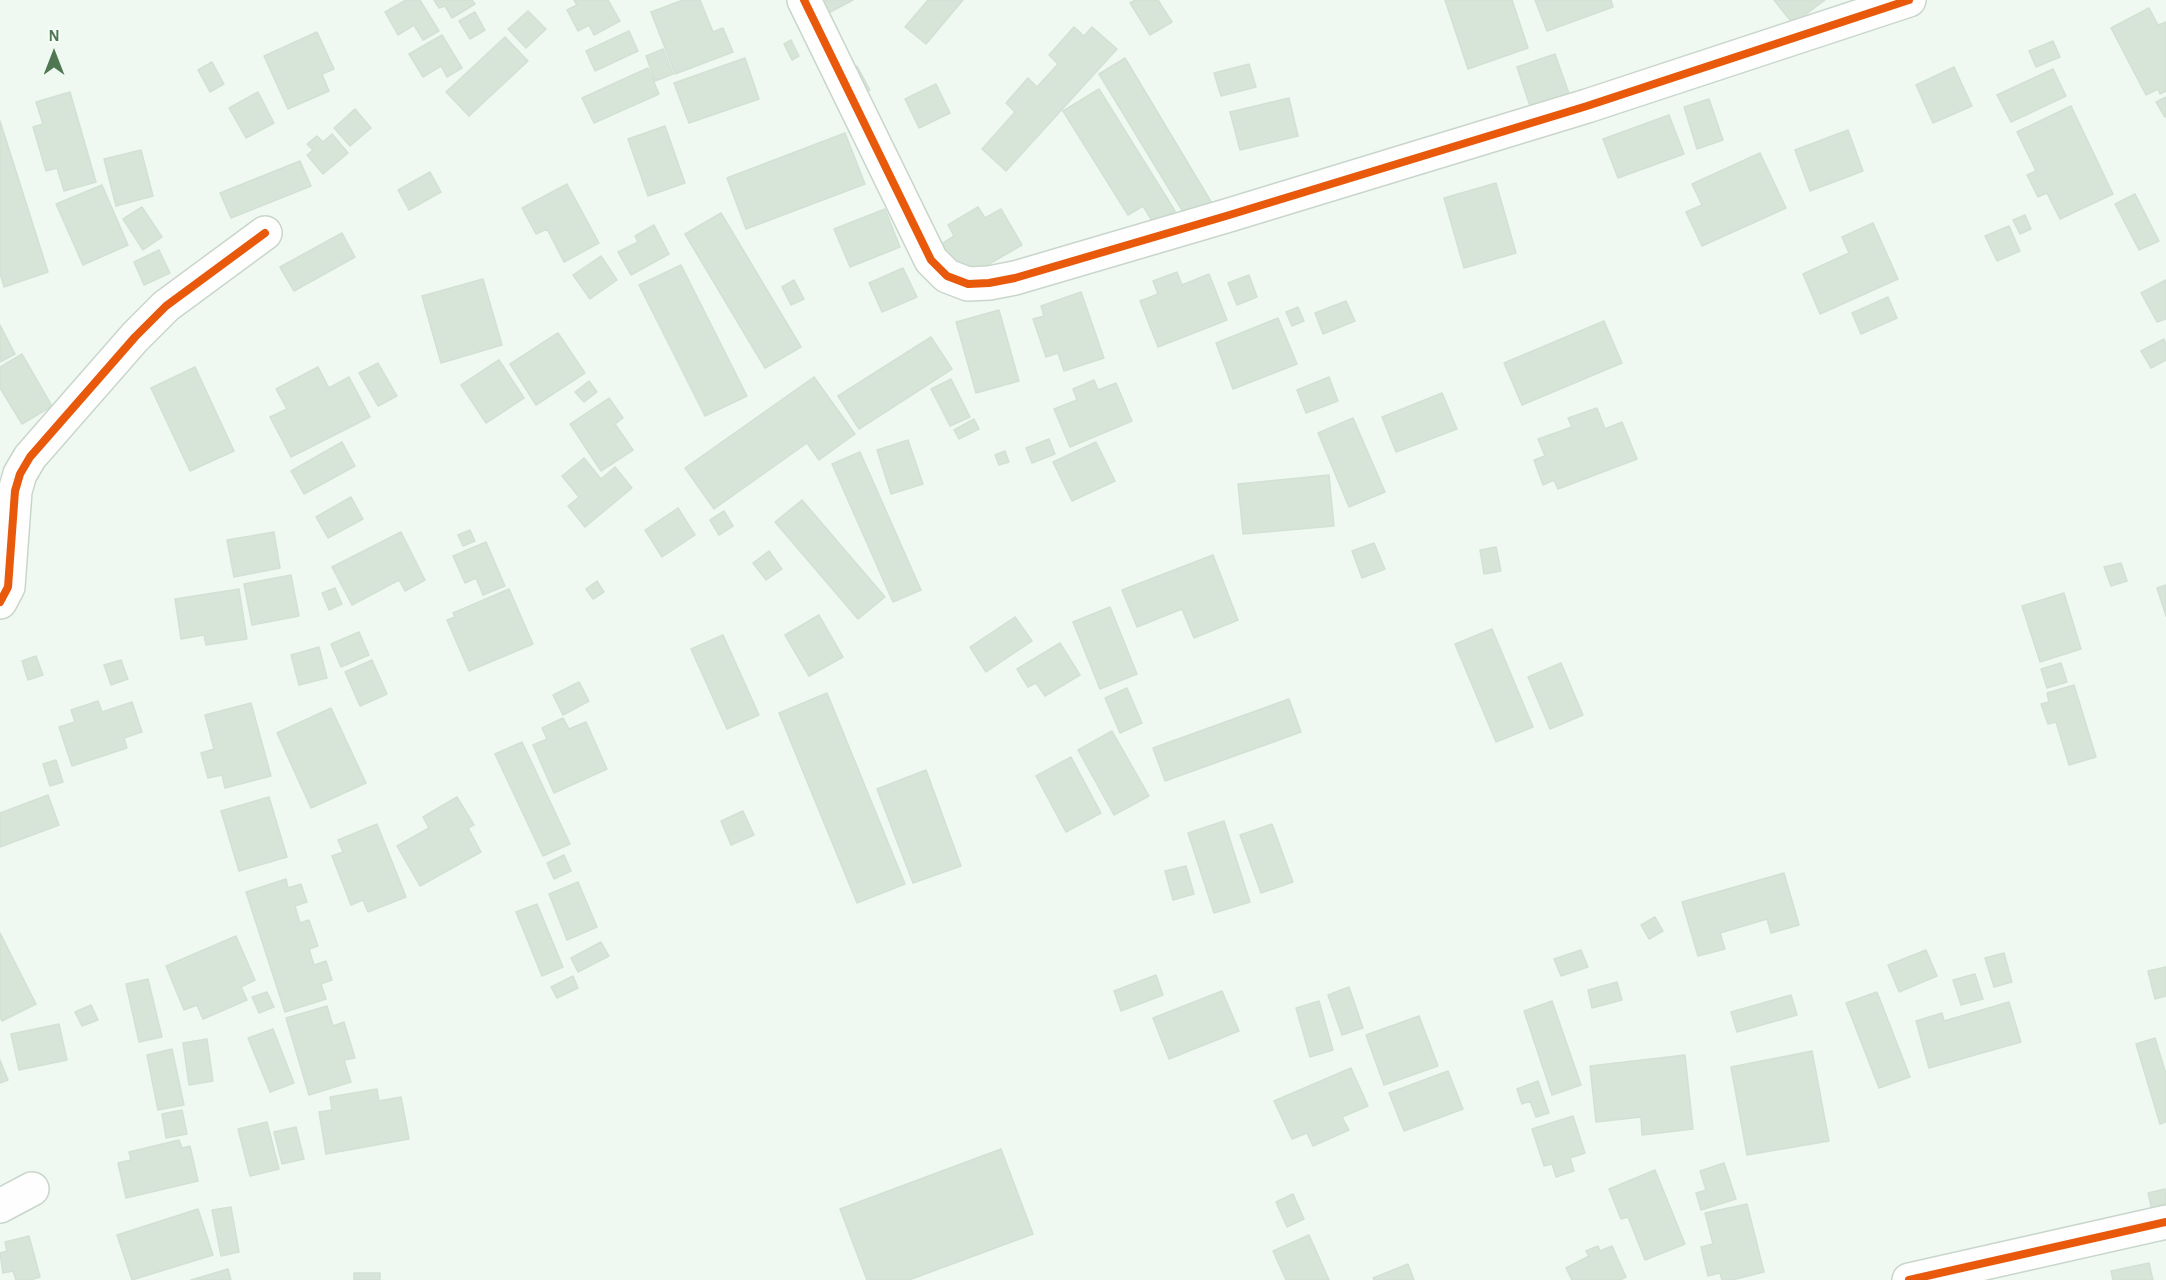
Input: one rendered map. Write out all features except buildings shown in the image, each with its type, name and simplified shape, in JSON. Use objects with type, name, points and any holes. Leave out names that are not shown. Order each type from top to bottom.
[{"type":"street","points":[[804,0],[931,260],[948,276],[968,284],[1015,278],[1226,216],[1587,106],[1908,0]]},
{"type":"street","points":[[0,602],[8,587],[15,491],[20,474],[30,457],[135,337],[166,306],[265,233]]},
{"type":"street","points":[[0,1206],[32,1189]]},
{"type":"street","points":[[1910,1280],[2166,1222]]},
{"type":"cycle path","points":[[804,0],[931,260],[947,276],[968,284],[1015,278],[1226,216],[1587,106],[1909,0]]},
{"type":"cycle path","points":[[0,602],[8,587],[15,491],[20,474],[30,457],[135,337],[166,306],[265,233]]},
{"type":"cycle path","points":[[1909,1280],[2166,1222]]}]
